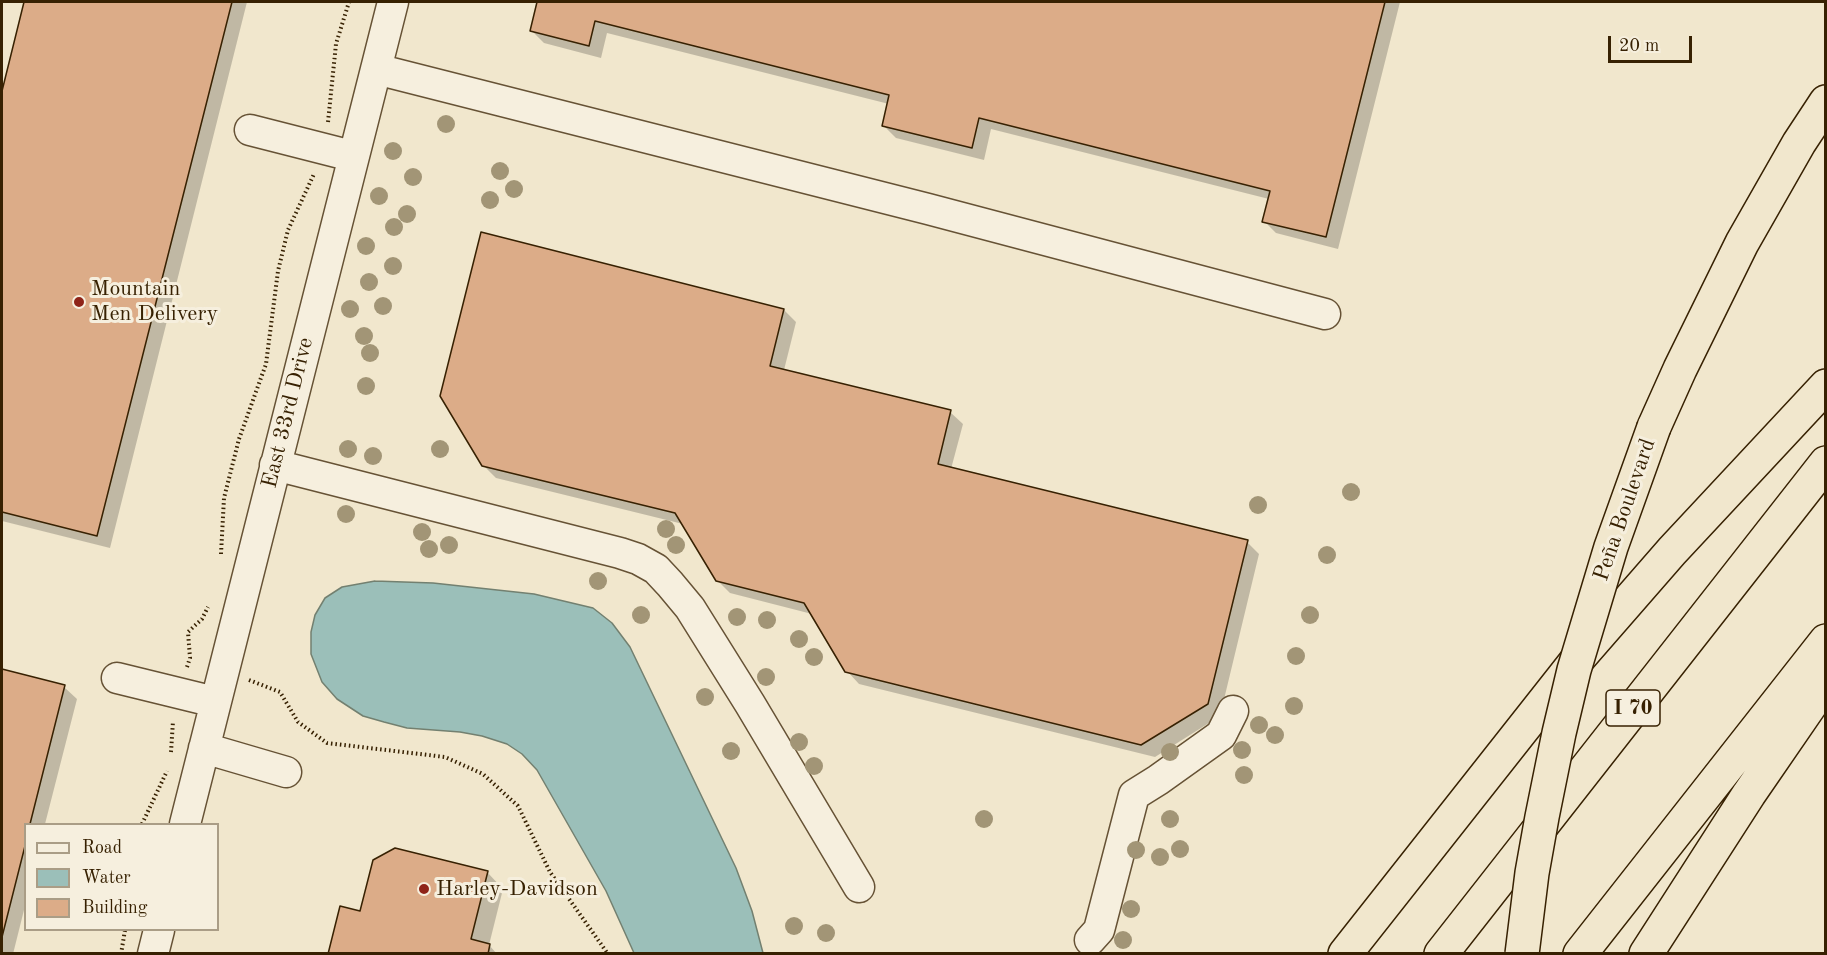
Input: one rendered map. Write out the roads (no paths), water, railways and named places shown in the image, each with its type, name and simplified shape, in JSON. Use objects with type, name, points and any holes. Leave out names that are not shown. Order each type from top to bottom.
[{"type":"highway","name":"Peña Boulevard","points":[[1522,954],[1532,873],[1559,733],[1574,670],[1611,547],[1654,427],[1684,359],[1742,243],[1792,153],[1826,102]]},
{"type":"highway","points":[[1345,954],[1577,660],[1672,551],[1826,386]]},
{"type":"highway","name":"I 70","points":[[1441,954],[1826,463]]},
{"type":"highway","points":[[1580,954],[1826,641]]},
{"type":"highway","points":[[1646,954],[1749,794],[1826,682]]},
{"type":"street","name":"East 33rd Drive","points":[[185,823],[275,465],[340,152],[376,69],[393,2]]},
{"type":"street","points":[[376,69],[916,206],[1325,314]]},
{"type":"street","points":[[250,130],[340,152]]},
{"type":"street","points":[[275,465],[620,552],[656,569],[696,617],[859,887]]},
{"type":"street","points":[[117,678],[215,702]]},
{"type":"street","points":[[1090,940],[1099,930],[1134,795],[1221,735],[1233,711]]},
{"type":"street","points":[[204,747],[286,772]]},
{"type":"street","points":[[153,954],[159,931]]},
{"type":"water","points":[[375,581],[433,583],[534,594],[593,608],[612,623],[630,647],[736,868],[752,911],[763,953],[634,953],[606,891],[537,770],[522,754],[507,744],[482,736],[407,728],[363,716],[337,699],[322,682],[311,654],[311,632],[315,615],[325,598],[342,587]]},
{"type":"place","name":"Mountain Men Delivery","points":[[79,302]]},
{"type":"place","name":"Harley-Davidson","points":[[424,889]]}]
